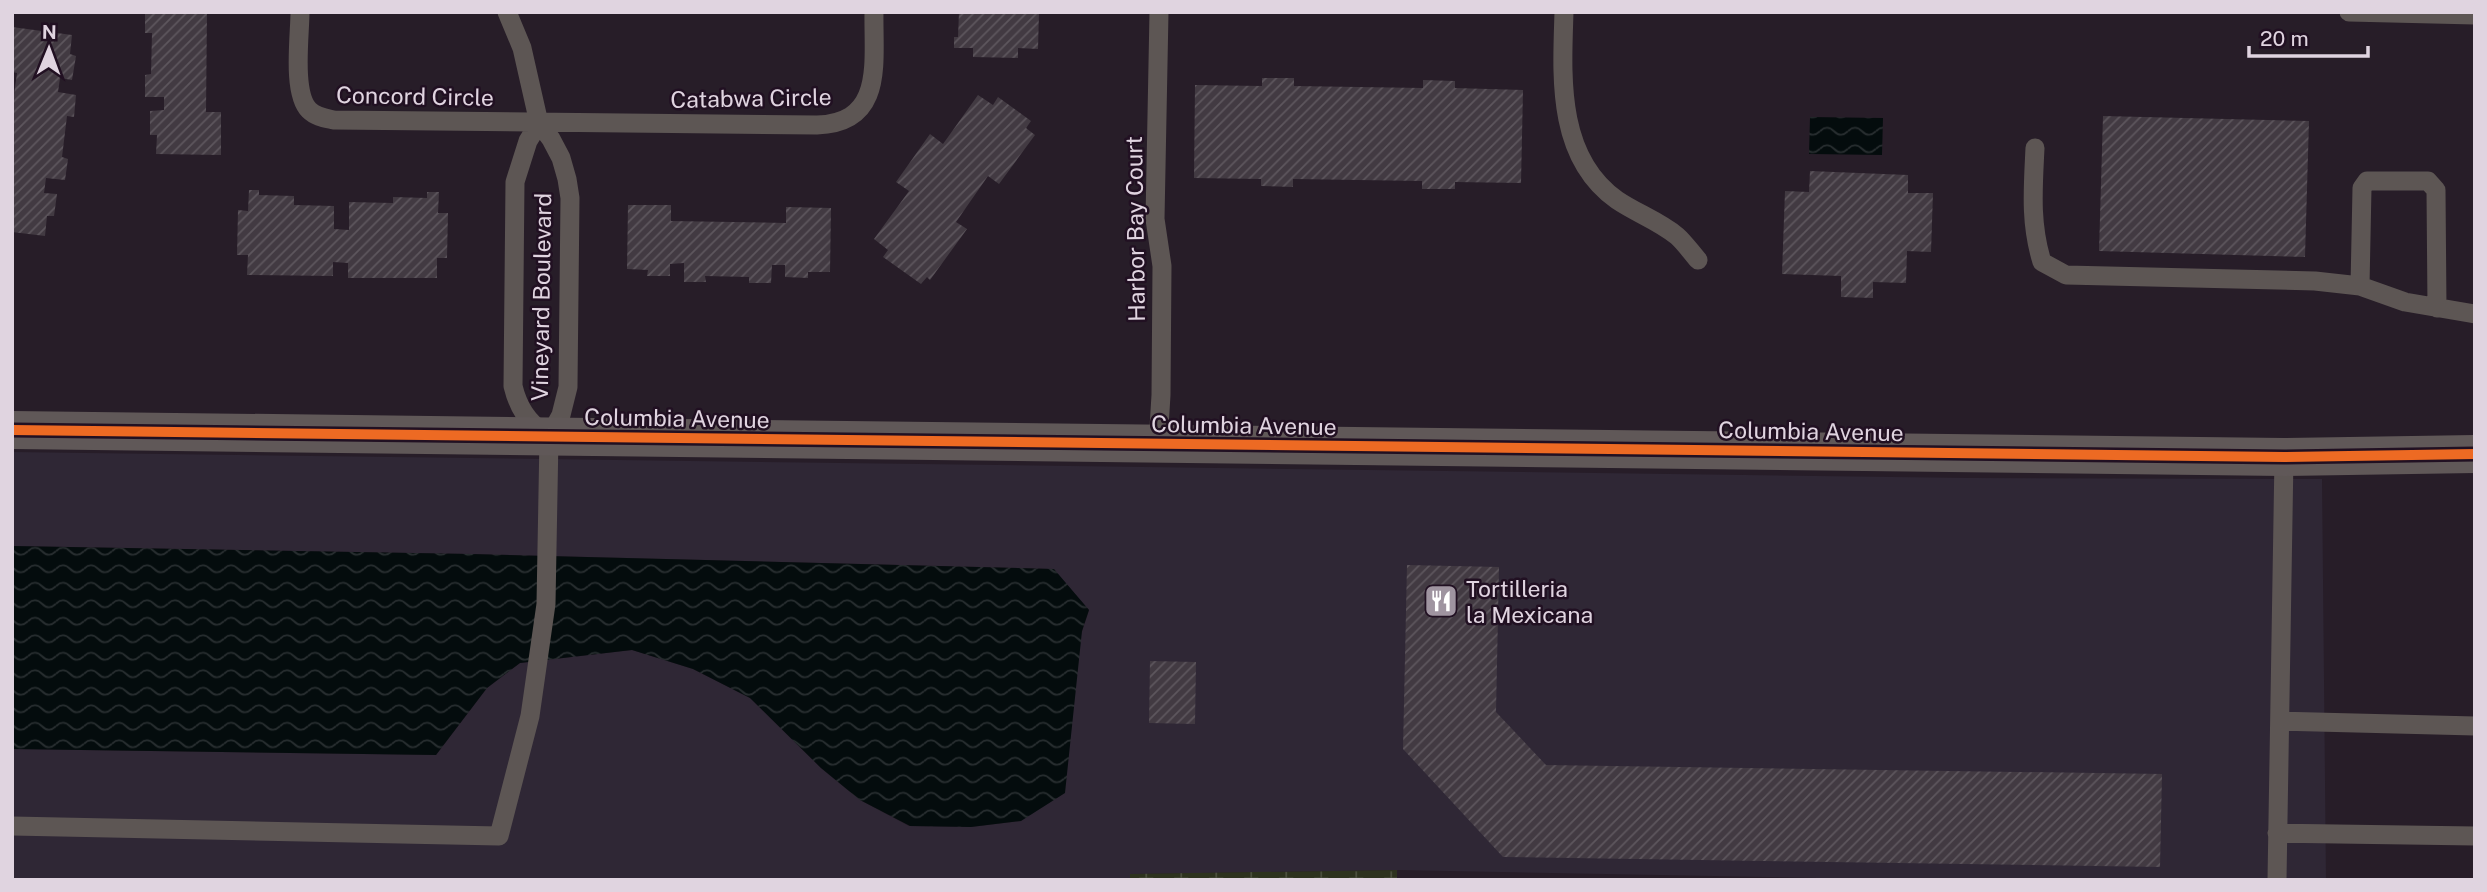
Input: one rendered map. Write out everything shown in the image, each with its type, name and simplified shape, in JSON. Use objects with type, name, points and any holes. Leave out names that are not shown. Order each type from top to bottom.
[{"type":"street","name":"Columbia Avenue","points":[[12,430],[2284,457],[2475,454]]},
{"type":"lane","name":"Concord Circle","points":[[300,12],[301,97],[308,109],[320,117],[334,120],[538,123]]},
{"type":"lane","name":"Vineyard Boulevard","points":[[507,12],[522,48],[532,84],[538,123],[561,158],[570,198],[568,387],[561,415],[549,437],[526,418],[517,403],[513,386],[515,182],[528,141],[538,123]]},
{"type":"lane","name":"Catabwa Circle","points":[[538,123],[817,125],[845,121],[862,107],[870,89],[874,12]]},
{"type":"lane","name":"Harbor Bay Court","points":[[1158,444],[1162,278],[1155,219],[1159,12]]},
{"type":"lane","points":[[1564,12],[1562,87],[1566,112],[1581,158],[1617,200],[1678,237],[1698,260]]},
{"type":"lane","points":[[2349,12],[2475,15]]},
{"type":"lane","points":[[2035,148],[2032,218],[2042,262],[2066,275],[2315,281],[2360,286],[2405,302],[2475,314]]},
{"type":"lane","points":[[2360,286],[2362,188],[2367,181],[2428,181],[2436,190],[2437,308]]},
{"type":"lane","points":[[12,826],[499,836],[530,716],[546,604],[549,437]]},
{"type":"lane","points":[[2277,880],[2284,457]]},
{"type":"lane","points":[[2280,722],[2475,726]]},
{"type":"lane","points":[[2277,833],[2475,836]]},
{"type":"shaded area","points":[[12,452],[1970,478],[2322,479],[2326,880],[1925,880],[1397,870],[1131,874],[1130,880],[12,880],[12,749],[436,755],[487,688],[520,663],[632,650],[693,669],[750,698],[821,768],[860,800],[909,826],[971,827],[1021,821],[1089,610],[1053,569],[471,554],[12,546]]},
{"type":"green space","points":[[1397,870],[1397,880],[1130,880],[1130,874]]},
{"type":"water","points":[[1810,117],[1883,118],[1882,155],[1809,154]]},
{"type":"water","points":[[12,546],[471,554],[1054,569],[1089,610],[1082,631],[1065,793],[1021,821],[971,827],[910,826],[860,800],[821,768],[750,698],[693,669],[632,650],[520,663],[487,688],[436,755],[12,749]]},
{"type":"building","points":[[145,12],[207,12],[206,112],[221,112],[221,155],[156,154],[157,135],[150,135],[150,111],[164,110],[164,97],[145,97],[145,75],[151,74],[152,33],[145,33]]},
{"type":"building","points":[[959,12],[1039,12],[1038,49],[1018,48],[1018,58],[973,57],[973,48],[954,48],[954,37],[958,37]]},
{"type":"building","points":[[12,27],[72,35],[70,54],[76,56],[72,80],[60,78],[58,92],[76,95],[74,117],[67,116],[62,157],[68,159],[65,180],[46,178],[44,193],[57,194],[54,216],[47,216],[45,236],[12,232],[12,108],[17,73],[12,72]]},
{"type":"building","points":[[1262,78],[1294,78],[1294,86],[1423,88],[1423,80],[1455,81],[1455,88],[1523,90],[1521,183],[1455,182],[1455,189],[1422,189],[1422,181],[1293,179],[1293,187],[1261,186],[1261,179],[1194,178],[1195,85],[1262,86]]},
{"type":"building","points":[[978,95],[993,105],[998,97],[1031,121],[1026,128],[1035,135],[999,184],[988,176],[956,222],[967,229],[930,280],[927,277],[921,284],[883,257],[888,250],[874,239],[909,191],[896,182],[930,134],[943,144]]},
{"type":"building","points":[[2103,116],[2309,121],[2305,257],[2099,251]]},
{"type":"building","points":[[1810,171],[1908,175],[1908,193],[1933,193],[1931,252],[1907,251],[1906,283],[1873,282],[1873,298],[1841,297],[1841,276],[1782,274],[1785,191],[1809,192]]},
{"type":"building","points":[[249,190],[259,190],[259,195],[294,196],[294,205],[334,206],[334,229],[349,230],[349,202],[393,203],[393,197],[427,198],[427,192],[439,192],[438,213],[448,213],[447,258],[437,258],[437,278],[348,278],[348,263],[333,262],[333,276],[247,275],[248,255],[237,255],[238,210],[248,211]]},
{"type":"building","points":[[628,205],[671,205],[671,221],[786,223],[786,207],[831,208],[830,272],[808,272],[808,278],[785,277],[785,265],[772,265],[771,283],[749,283],[749,277],[705,276],[706,282],[684,282],[684,263],[670,264],[670,276],[647,276],[648,270],[627,269]]},
{"type":"building","points":[[1407,565],[1499,567],[1496,712],[1546,765],[2162,774],[2160,867],[1503,857],[1403,749]]},
{"type":"building","points":[[1150,661],[1196,662],[1195,724],[1149,723]]},
{"type":"cycle path","points":[[12,430],[2284,457],[2475,454]]},
{"type":"place","name":"Tortilleria la Mexicana","points":[[1441,601]]}]
